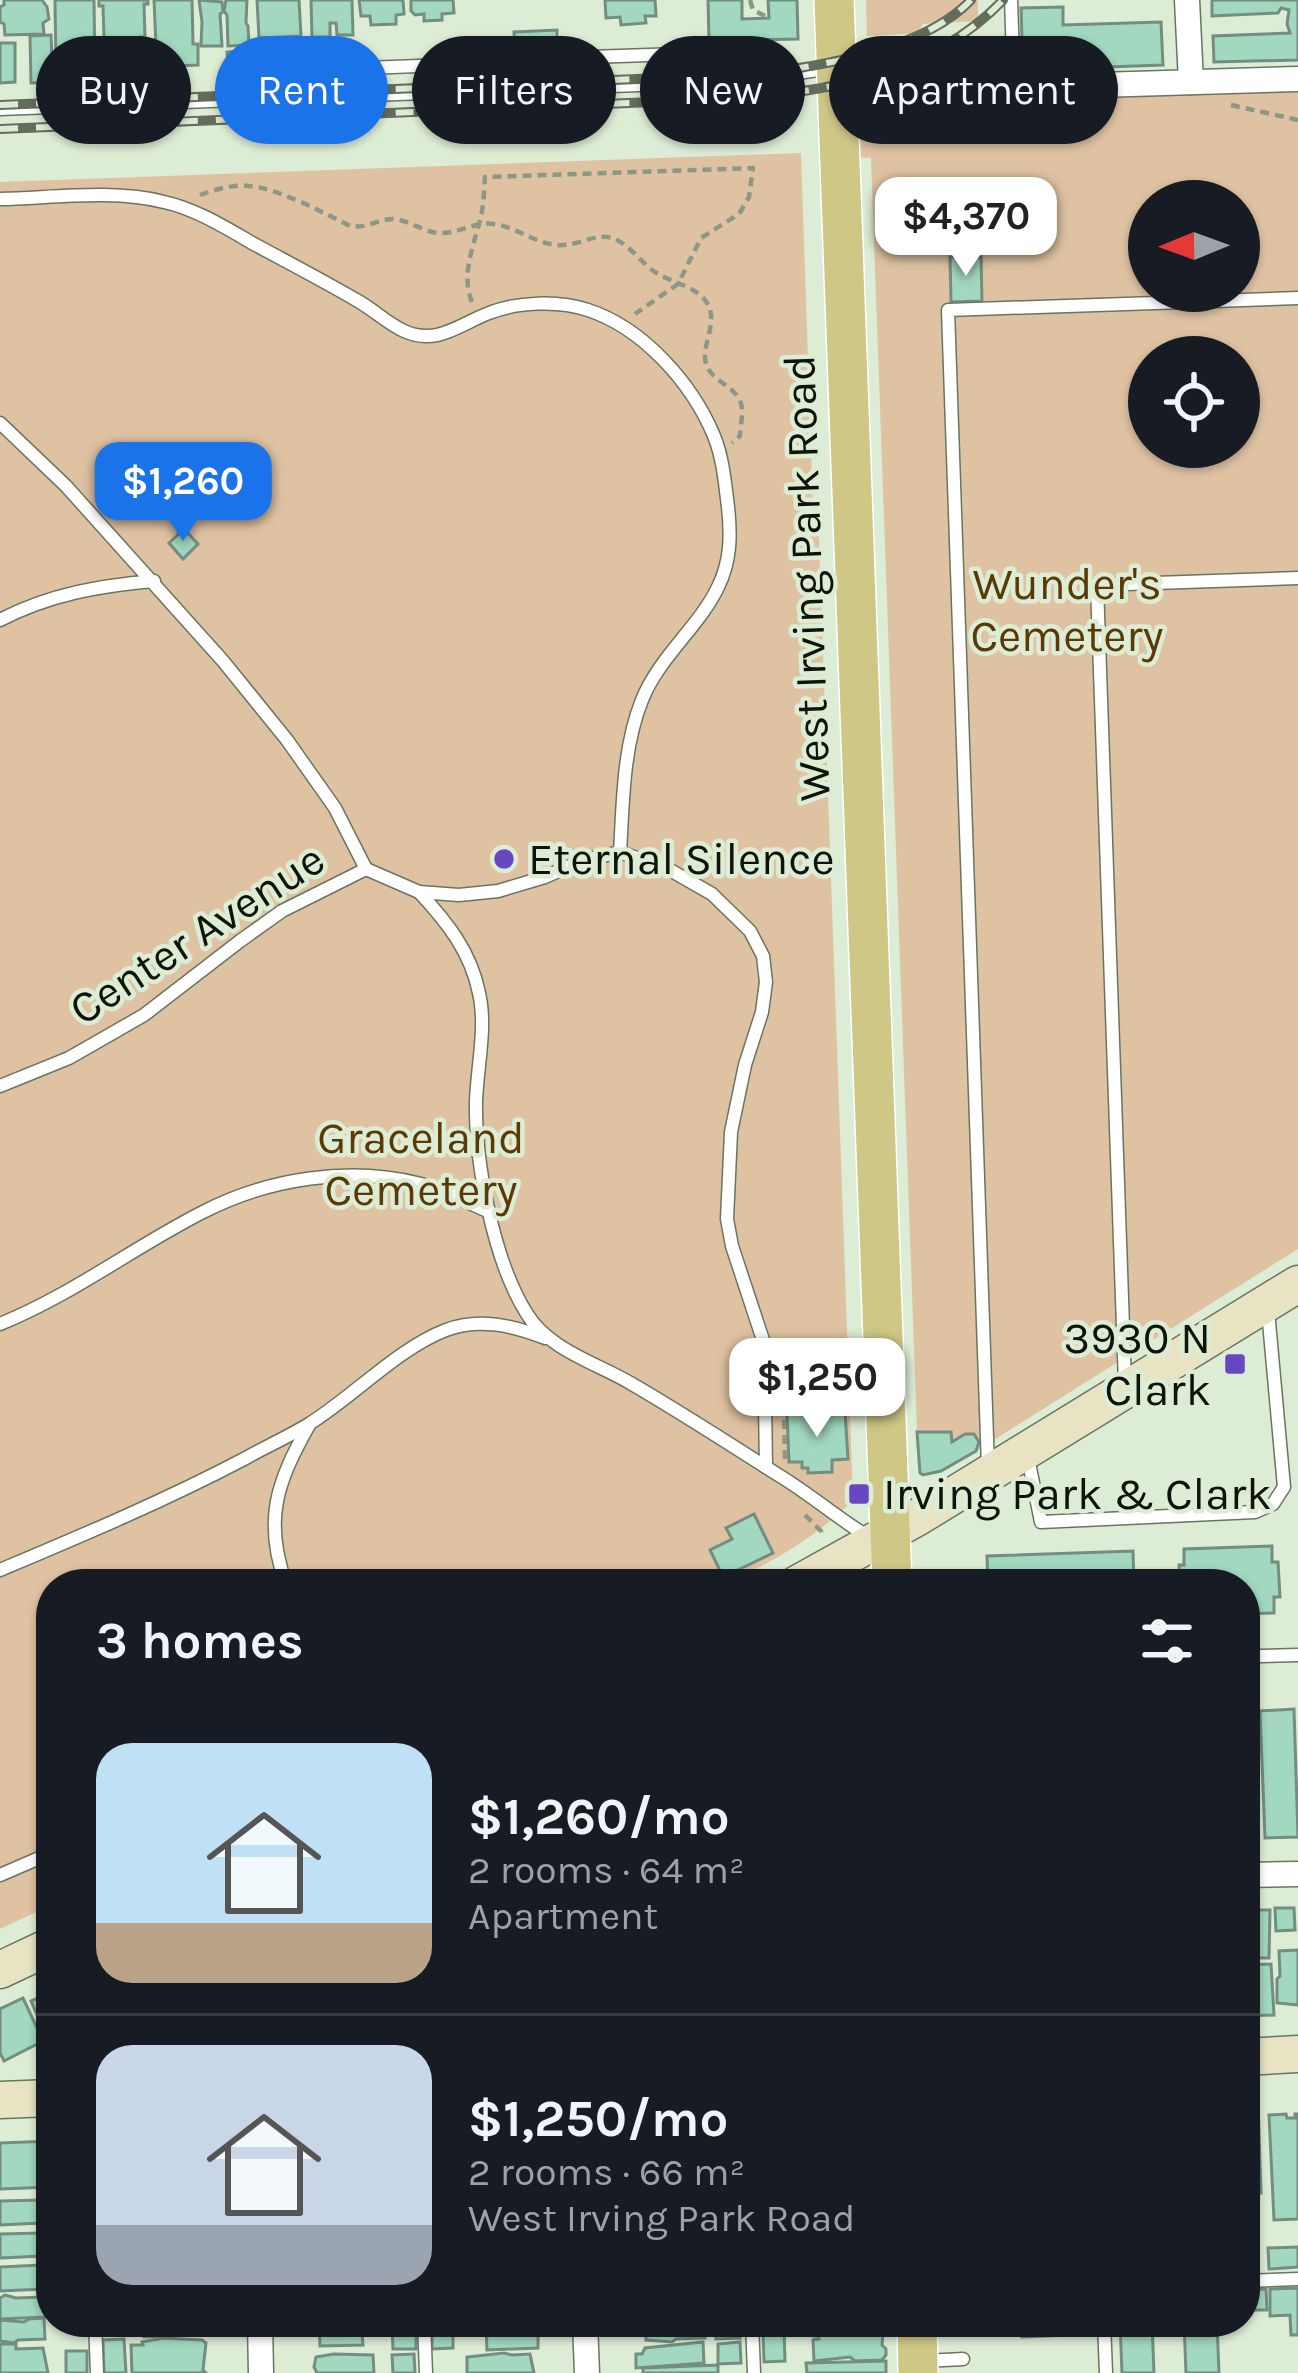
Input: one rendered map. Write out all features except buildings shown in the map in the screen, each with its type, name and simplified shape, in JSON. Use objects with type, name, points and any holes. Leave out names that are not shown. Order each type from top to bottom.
[{"type":"main road","name":"West Irving Park Road","points":[[834,0],[835,36]]},
{"type":"main road","name":"West Irving Park Road","points":[[839,144],[887,1553]]},
{"type":"main road","points":[[841,1569],[887,1553],[988,1474],[1282,1294]]},
{"type":"main road","points":[[0,1970],[36,1953]]},
{"type":"main road","points":[[1260,2056],[1298,2054]]},
{"type":"main road","points":[[0,2100],[36,2099]]},
{"type":"street","points":[[1187,0],[1191,82]]},
{"type":"street","points":[[1118,84],[1298,79]]},
{"type":"street","points":[[1260,1875],[1298,1874]]},
{"type":"street","points":[[260,2337],[261,2373]]},
{"type":"street","points":[[585,2337],[586,2373]]},
{"type":"lane","points":[[1010,0],[1012,36]]},
{"type":"lane","points":[[0,109],[412,92]]},
{"type":"lane","points":[[0,199],[101,196],[164,202],[212,221],[363,304],[404,332],[429,337],[451,333],[516,305],[556,305],[587,310],[652,349],[698,404],[715,438],[730,522],[730,559],[717,590],[661,665],[642,700],[624,776],[620,852]]},
{"type":"lane","points":[[988,1474],[949,310],[1298,298]]},
{"type":"lane","points":[[0,423],[66,485],[154,580],[287,740],[335,808],[366,869],[419,892],[459,895],[498,891],[620,852],[670,870],[712,894],[750,931],[763,956],[766,982],[731,1132],[727,1219],[764,1343],[766,1467]]},
{"type":"lane","points":[[1125,1390],[1097,585],[1298,578]]},
{"type":"lane","points":[[0,620],[72,591],[154,580]]},
{"type":"lane","name":"Center Avenue","points":[[0,1086],[69,1058],[145,1015],[283,911],[366,869]]},
{"type":"lane","points":[[419,892],[444,918],[473,969],[481,998],[476,1106],[479,1157],[496,1242],[510,1280],[527,1315],[546,1338]]},
{"type":"lane","points":[[0,1324],[48,1303],[206,1210],[278,1185],[327,1176],[373,1177],[422,1185],[490,1212]]},
{"type":"lane","points":[[1027,1450],[1041,1522],[1255,1512],[1273,1504],[1283,1486],[1282,1294]]},
{"type":"lane","points":[[0,1570],[166,1500],[309,1424],[448,1329],[470,1324],[517,1328],[546,1338],[632,1384],[785,1479],[887,1553]]},
{"type":"lane","points":[[282,1569],[273,1523],[276,1496],[287,1463],[309,1424]]},
{"type":"lane","points":[[1261,1656],[1298,1655]]},
{"type":"lane","points":[[0,1875],[36,1859]]},
{"type":"lane","points":[[1260,2280],[1298,2279]]},
{"type":"lane","points":[[96,2337],[98,2373]]},
{"type":"lane","points":[[425,2337],[426,2373]]},
{"type":"lane","points":[[753,2337],[754,2373]]},
{"type":"lane","points":[[1105,2337],[1106,2373]]},
{"type":"lane","points":[[918,2352],[963,2359]]},
{"type":"path","points":[[750,0],[753,10],[765,16]]},
{"type":"path","points":[[745,17],[753,10]]},
{"type":"path","points":[[1225,104],[1298,120]]},
{"type":"path","points":[[478,318],[467,280],[485,177],[753,168],[749,196],[739,214],[701,238],[678,284],[640,309],[623,328]]},
{"type":"path","points":[[188,211],[207,192],[249,186],[362,228],[393,219],[439,233],[497,224],[562,246],[603,236],[621,242],[655,273],[707,303],[711,316],[705,358],[709,372],[734,390],[742,406],[740,436],[719,455]]},
{"type":"path","points":[[785,1479],[784,1411],[844,1408]]},
{"type":"green space","points":[[866,0],[978,0],[978,21],[923,24],[916,33],[867,36]]},
{"type":"green space","name":"Wunder's Cemetery","points":[[1298,90],[1298,1249],[976,1451],[923,1475],[917,1432],[871,158],[858,157],[857,144],[1118,144],[1118,96]]},
{"type":"green space","name":"Graceland Cemetery","points":[[801,153],[853,1500],[823,1527],[756,1569],[36,1569],[36,1912],[0,1929],[0,182]]},
{"type":"railway","points":[[0,105],[761,74],[901,43],[951,17],[971,0]]},
{"type":"railway","points":[[0,129],[800,92],[910,63],[975,26],[1003,0]]},
{"type":"place","name":"Eternal Silence","points":[[504,859]]},
{"type":"place","name":"3930 N Clark","points":[[1235,1364]]},
{"type":"place","name":"Irving Park & Clark","points":[[859,1494]]}]
